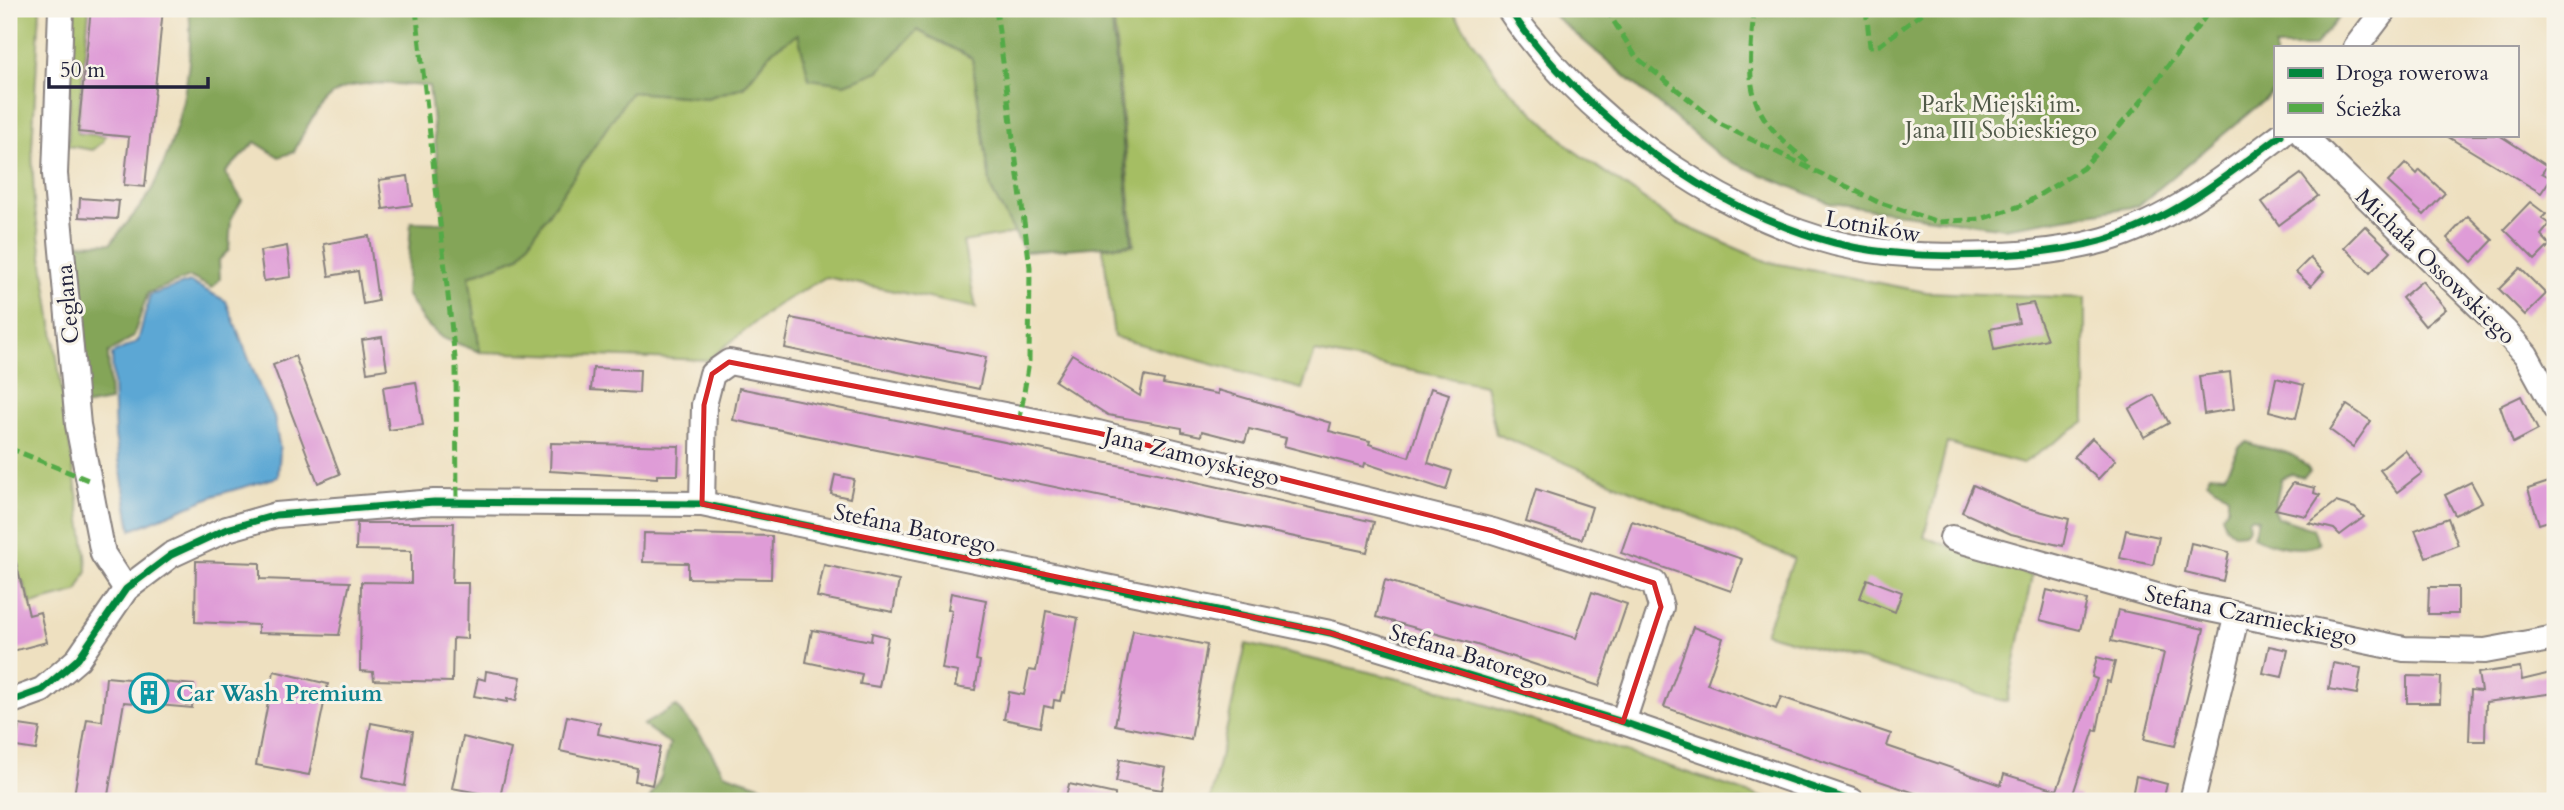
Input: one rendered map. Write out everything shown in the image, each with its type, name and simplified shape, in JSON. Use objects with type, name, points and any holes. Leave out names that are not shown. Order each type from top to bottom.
[{"type":"street","name":"Ceglana","points":[[61,9],[55,174],[78,425],[103,554],[126,589]]},
{"type":"street","name":"Lotników","points":[[1509,9],[1535,45],[1605,119],[1664,161],[1772,219],[1834,243],[1906,255],[2023,254],[2104,240],[2193,199],[2280,136]]},
{"type":"street","points":[[2357,46],[2385,9]]},
{"type":"street","name":"Michała Ossowskiego","points":[[2304,136],[2504,330],[2526,355],[2555,408]]},
{"type":"street","name":"Jana Zamoyskiego","points":[[702,504],[704,405],[712,374],[729,362],[1098,433],[1493,531],[1654,583],[1661,607],[1623,722]]},
{"type":"street","name":"Stefana Batorego","points":[[9,702],[42,690],[78,660],[126,589],[171,555],[227,529],[276,515],[434,502],[702,504],[1330,633],[1623,722],[1852,801]]},
{"type":"street","name":"Stefana Czarnieckiego","points":[[1952,538],[2134,590],[2404,649],[2485,651],[2555,638]]},
{"type":"street","points":[[2192,801],[2238,614]]},
{"type":"highlighted area","points":[[729,362],[1098,433],[1493,531],[1654,583],[1661,607],[1623,722],[1330,633],[702,504],[704,405],[712,374]]},
{"type":"green space","points":[[9,9],[40,9],[32,148],[34,202],[87,571],[77,592],[31,604],[23,582],[9,585]]},
{"type":"green space","points":[[73,9],[89,9],[77,133],[105,136],[103,142],[93,150],[68,146]]},
{"type":"green space","points":[[189,9],[1111,9],[1132,244],[1025,252],[991,189],[972,58],[917,30],[879,71],[845,84],[809,79],[798,34],[773,50],[744,86],[707,98],[631,92],[519,257],[469,276],[480,352],[442,338],[424,322],[406,294],[411,222],[444,223],[429,86],[361,84],[332,95],[319,108],[294,152],[279,157],[255,142],[225,173],[242,200],[231,219],[229,250],[219,260],[220,279],[212,288],[190,277],[148,293],[133,337],[108,353],[110,401],[83,406],[74,244],[111,243],[153,187],[170,146],[183,100],[190,54]]},
{"type":"green space","points":[[1113,9],[1451,9],[1501,81],[1573,150],[1678,223],[1768,262],[1926,292],[2085,298],[2085,422],[2022,464],[1947,443],[1924,537],[2032,576],[2007,702],[1765,633],[1794,558],[1496,434],[1485,385],[1315,352],[1302,389],[1114,337],[1103,248],[1134,245]]},
{"type":"green space","name":"Park Miejski im. Jana III Sobieskiego","points":[[1546,9],[2346,9],[2315,46],[2274,46],[2274,92],[2138,206],[2004,228],[1832,204],[1722,158]]},
{"type":"green space","points":[[917,30],[972,58],[991,189],[1015,233],[963,242],[976,308],[826,277],[776,306],[708,360],[480,352],[469,276],[519,257],[631,92],[707,98],[744,87],[773,50],[799,33],[845,84],[878,71]]},
{"type":"green space","points":[[2247,442],[2288,453],[2303,462],[2310,471],[2303,477],[2292,474],[2281,478],[2274,512],[2277,517],[2313,529],[2319,544],[2295,548],[2260,539],[2253,536],[2258,519],[2251,517],[2248,519],[2249,528],[2244,533],[2235,534],[2226,527],[2222,515],[2228,507],[2228,496],[2207,481],[2210,474],[2225,475],[2239,447]]},
{"type":"green space","points":[[1246,644],[1426,685],[1772,801],[1210,801]]},
{"type":"green space","points":[[676,706],[702,737],[724,773],[762,786],[789,801],[648,801],[661,777],[670,744],[643,725]]},
{"type":"water","points":[[190,282],[226,301],[274,416],[280,450],[278,477],[216,495],[131,530],[115,436],[112,354],[138,341],[150,295]]},
{"type":"building","points":[[91,9],[163,9],[145,187],[124,185],[129,137],[78,132]]},
{"type":"building","points":[[2447,136],[2501,136],[2547,166],[2542,173],[2551,178],[2541,193]]},
{"type":"building","points":[[2406,163],[2417,174],[2420,170],[2445,193],[2424,215],[2388,182]]},
{"type":"building","points":[[2301,174],[2318,196],[2279,225],[2262,202]]},
{"type":"building","points":[[408,176],[412,205],[383,209],[379,180]]},
{"type":"building","points":[[80,198],[119,201],[117,219],[79,217]]},
{"type":"building","points":[[2530,202],[2546,214],[2542,218],[2550,224],[2541,235],[2550,245],[2535,260],[2504,229]]},
{"type":"building","points":[[2468,216],[2493,240],[2472,262],[2447,238]]},
{"type":"building","points":[[2365,226],[2391,251],[2370,273],[2344,247]]},
{"type":"building","points":[[369,236],[378,301],[363,304],[358,271],[329,276],[324,244]]},
{"type":"building","points":[[287,246],[291,277],[264,281],[260,251]]},
{"type":"building","points":[[2310,258],[2324,272],[2311,286],[2296,272]]},
{"type":"building","points":[[2520,268],[2546,294],[2525,315],[2499,289]]},
{"type":"building","points":[[2422,281],[2446,309],[2425,326],[2402,298]]},
{"type":"building","points":[[2033,303],[2047,339],[1994,350],[1990,329],[2019,323],[2015,306]]},
{"type":"building","points":[[791,318],[986,357],[979,389],[785,348]]},
{"type":"building","points":[[382,337],[387,369],[367,372],[362,340]]},
{"type":"building","points":[[1072,354],[1140,396],[1144,376],[1164,380],[1163,384],[1218,394],[1218,390],[1331,423],[1329,431],[1370,441],[1369,444],[1409,457],[1431,388],[1449,394],[1428,463],[1452,471],[1446,490],[1365,463],[1364,467],[1284,446],[1286,438],[1249,429],[1245,442],[1202,431],[1201,436],[1182,432],[1182,428],[1108,415],[1055,381]]},
{"type":"building","points":[[295,356],[340,474],[318,483],[273,365]]},
{"type":"building","points":[[593,368],[640,370],[639,393],[591,390]]},
{"type":"building","points":[[2230,372],[2234,409],[2204,414],[2199,376]]},
{"type":"building","points":[[2276,378],[2304,385],[2296,418],[2269,411]]},
{"type":"building","points":[[416,382],[423,425],[389,430],[383,387]]},
{"type":"building","points":[[739,388],[1157,473],[1374,522],[1367,552],[733,420]]},
{"type":"building","points":[[2154,395],[2169,423],[2144,437],[2129,409]]},
{"type":"building","points":[[2521,396],[2538,430],[2513,443],[2500,406]]},
{"type":"building","points":[[2347,405],[2371,421],[2353,447],[2330,430]]},
{"type":"building","points":[[2092,438],[2116,460],[2098,479],[2074,457]]},
{"type":"building","points":[[551,443],[679,446],[678,475],[657,475],[657,478],[550,471]]},
{"type":"building","points":[[2405,450],[2422,473],[2397,492],[2380,470]]},
{"type":"building","points":[[835,475],[854,479],[850,498],[831,494]]},
{"type":"building","points":[[2555,480],[2555,519],[2539,524],[2528,489]]},
{"type":"building","points":[[2471,482],[2482,502],[2455,515],[2445,495]]},
{"type":"building","points":[[2293,483],[2315,488],[2314,493],[2320,495],[2306,516],[2275,509]]},
{"type":"building","points":[[1973,485],[2020,506],[2069,519],[2063,546],[2011,534],[1962,512]]},
{"type":"building","points":[[1536,489],[1592,507],[1582,539],[1526,522]]},
{"type":"building","points":[[2336,502],[2355,508],[2364,517],[2340,535],[2334,529],[2309,523]]},
{"type":"building","points":[[2448,518],[2458,545],[2426,557],[2415,530]]},
{"type":"building","points":[[1632,521],[1742,559],[1731,591],[1621,553]]},
{"type":"building","points":[[357,523],[454,523],[452,583],[468,583],[467,639],[453,638],[452,682],[374,680],[373,672],[360,671],[361,582],[411,583],[411,551],[356,550]]},
{"type":"building","points":[[2126,530],[2159,537],[2153,565],[2120,558]]},
{"type":"building","points":[[644,533],[772,536],[771,579],[688,578],[688,563],[643,562]]},
{"type":"building","points":[[2191,543],[2229,552],[2223,581],[2185,572]]},
{"type":"building","points":[[15,558],[29,615],[40,612],[47,642],[9,652],[9,559]]},
{"type":"building","points":[[196,561],[260,563],[260,579],[350,582],[339,635],[258,633],[258,625],[195,622]]},
{"type":"building","points":[[824,565],[899,581],[893,612],[817,597]]},
{"type":"building","points":[[1867,579],[1902,592],[1895,612],[1860,598]]},
{"type":"building","points":[[1385,580],[1576,638],[1592,592],[1627,604],[1599,686],[1477,645],[1376,617]]},
{"type":"building","points":[[2429,587],[2458,587],[2458,614],[2428,614]]},
{"type":"building","points":[[2047,590],[2087,600],[2080,630],[2040,620]]},
{"type":"building","points":[[951,593],[986,600],[976,660],[980,661],[975,690],[955,687],[958,672],[942,669],[952,610],[948,609]]},
{"type":"building","points":[[2118,610],[2204,629],[2175,746],[2144,739],[2164,653],[2111,641]]},
{"type":"building","points":[[1046,611],[1078,618],[1065,693],[1062,692],[1060,701],[1054,700],[1053,708],[1044,706],[1040,727],[1004,719],[1009,692],[1024,695],[1029,670],[1036,671]]},
{"type":"building","points":[[1693,627],[1723,638],[1707,684],[1776,709],[1781,697],[1891,734],[1887,746],[2001,785],[2004,774],[2057,790],[2097,679],[2092,677],[2097,657],[2115,662],[2110,682],[2107,681],[2097,731],[2094,730],[2073,794],[2080,797],[2080,801],[1938,801],[1664,707]]},
{"type":"building","points":[[812,630],[871,641],[872,633],[888,637],[879,687],[860,684],[862,674],[806,662]]},
{"type":"building","points":[[1133,630],[1207,645],[1191,740],[1115,725]]},
{"type":"building","points":[[2269,646],[2288,650],[2282,677],[2263,673]]},
{"type":"building","points":[[2333,663],[2361,668],[2357,694],[2329,689]]},
{"type":"building","points":[[2520,667],[2522,680],[2555,672],[2555,693],[2486,702],[2485,741],[2469,741],[2471,690],[2481,691],[2478,673]]},
{"type":"building","points":[[274,671],[328,684],[309,775],[256,765]]},
{"type":"building","points":[[486,671],[521,677],[516,701],[474,696],[478,678],[485,680]]},
{"type":"building","points":[[2407,676],[2441,677],[2440,703],[2407,703]]},
{"type":"building","points":[[106,677],[194,685],[192,708],[124,702],[107,801],[73,801],[87,719],[102,721]]},
{"type":"building","points":[[567,716],[600,723],[598,734],[660,747],[652,785],[635,781],[637,768],[560,751]]},
{"type":"building","points":[[371,723],[413,731],[405,786],[362,777]]},
{"type":"building","points":[[19,725],[40,728],[36,750],[16,747]]},
{"type":"building","points":[[463,737],[511,749],[500,797],[452,788]]},
{"type":"building","points":[[1120,759],[1166,768],[1162,790],[1116,782]]},
{"type":"building","points":[[2136,776],[2167,784],[2163,801],[2131,801]]},
{"type":"building","points":[[1069,784],[1115,794],[1115,801],[1065,801]]},
{"type":"marked path","points":[[416,9],[456,367],[457,503]]},
{"type":"marked path","points":[[996,9],[1030,267],[1029,361],[1020,418]]},
{"type":"marked path","points":[[1606,9],[1636,57],[1720,124],[1878,202],[1938,222],[1981,219],[2023,205],[2083,168],[2140,103],[2211,9]]},
{"type":"marked path","points":[[1754,9],[1751,58],[1754,95],[1760,111],[1771,127],[1808,162]]},
{"type":"marked path","points":[[1866,9],[1870,46],[1880,45],[1928,9]]},
{"type":"marked path","points":[[9,448],[88,480]]},
{"type":"cycle path","points":[[1509,9],[1572,85],[1652,153],[1742,208],[1789,228],[1835,243],[1874,251],[1973,256],[2063,249],[2104,240],[2152,221],[2197,196],[2280,136]]},
{"type":"cycle path","points":[[9,702],[42,690],[78,659],[126,589],[171,555],[227,529],[276,515],[434,502],[702,504],[1330,633],[1623,722],[1852,801]]},
{"type":"place","name":"Car Wash Premium","points":[[149,693]]}]
